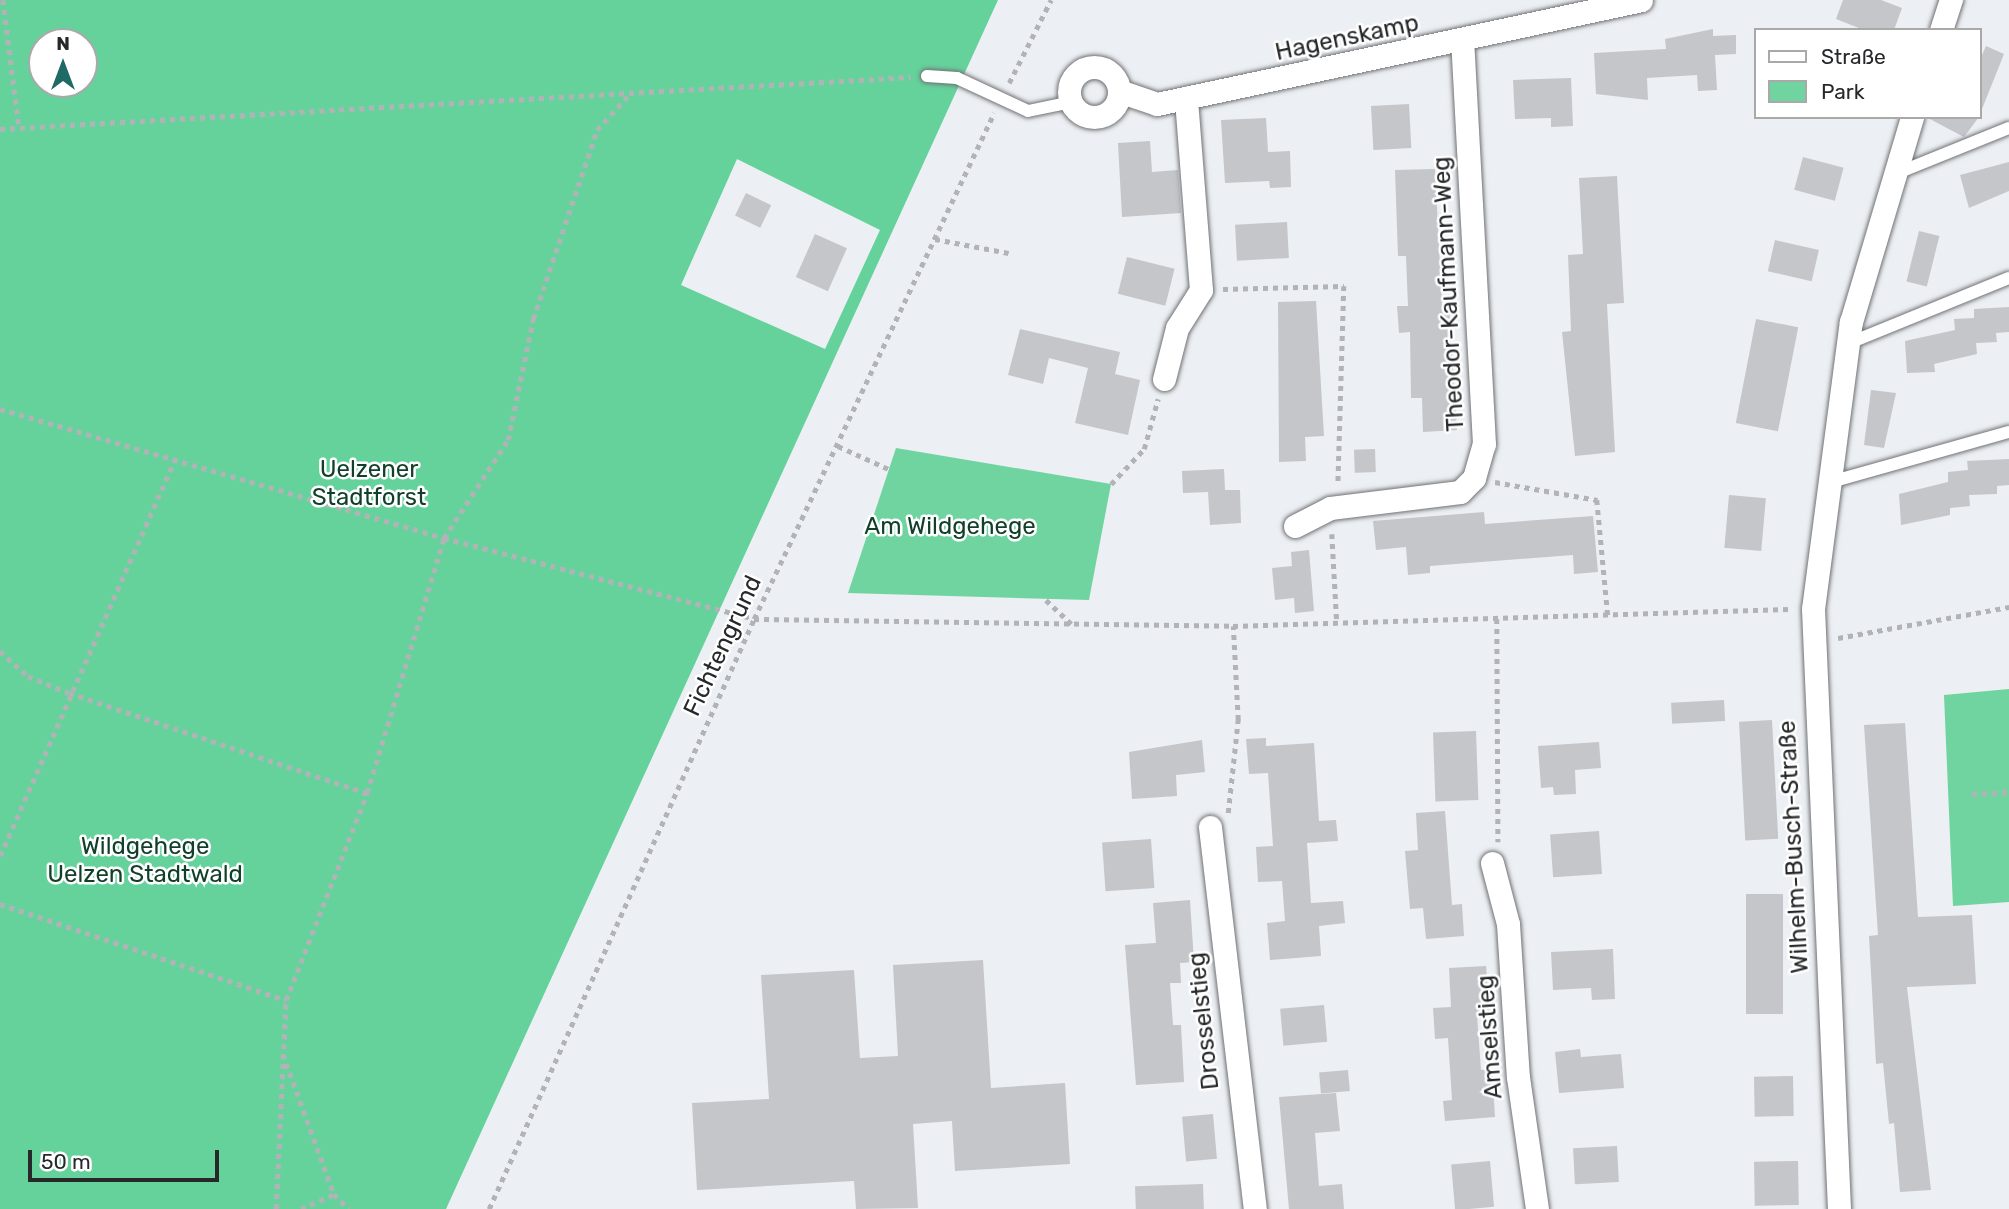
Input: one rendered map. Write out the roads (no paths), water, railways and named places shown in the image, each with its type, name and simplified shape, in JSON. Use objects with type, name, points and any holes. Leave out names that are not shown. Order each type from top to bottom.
[{"type":"street","name":"Hagenskamp","points":[[1119,91],[1157,104],[1462,41],[1641,0]]},
{"type":"street","points":[[1942,28],[1951,0]]},
{"type":"street","name":"Theodor-Kaufmann-Weg","points":[[1295,526],[1330,508],[1460,492],[1474,478],[1484,444],[1462,41]]},
{"type":"street","points":[[1086,69],[1108,72],[1119,91],[1114,107],[1101,116],[1084,115],[1072,102],[1070,86],[1086,69]]},
{"type":"street","points":[[1164,379],[1177,328],[1201,290],[1186,98]]},
{"type":"street","name":"Wilhelm-Busch-Straße","points":[[1839,1209],[1811,643],[1813,609],[1825,484],[1847,344],[1892,175],[1911,119]]},
{"type":"street","name":"Drosselstieg","points":[[1210,827],[1255,1209]]},
{"type":"street","name":"Amselstieg","points":[[1492,863],[1508,924],[1518,1077],[1537,1209]]},
{"type":"lane","points":[[927,76],[957,78],[999,103],[1028,111],[1072,102]]},
{"type":"lane","points":[[1892,175],[2009,128]]},
{"type":"lane","points":[[1847,344],[2009,278]]},
{"type":"lane","points":[[1825,484],[2009,432]]},
{"type":"park label","name":"Uelzener Stadtforst","points":[[369,484]]},
{"type":"park label","name":"Am Wildgehege","points":[[950,527]]},
{"type":"park label","name":"Wildgehege Uelzen Stadtwald","points":[[145,861]]}]
